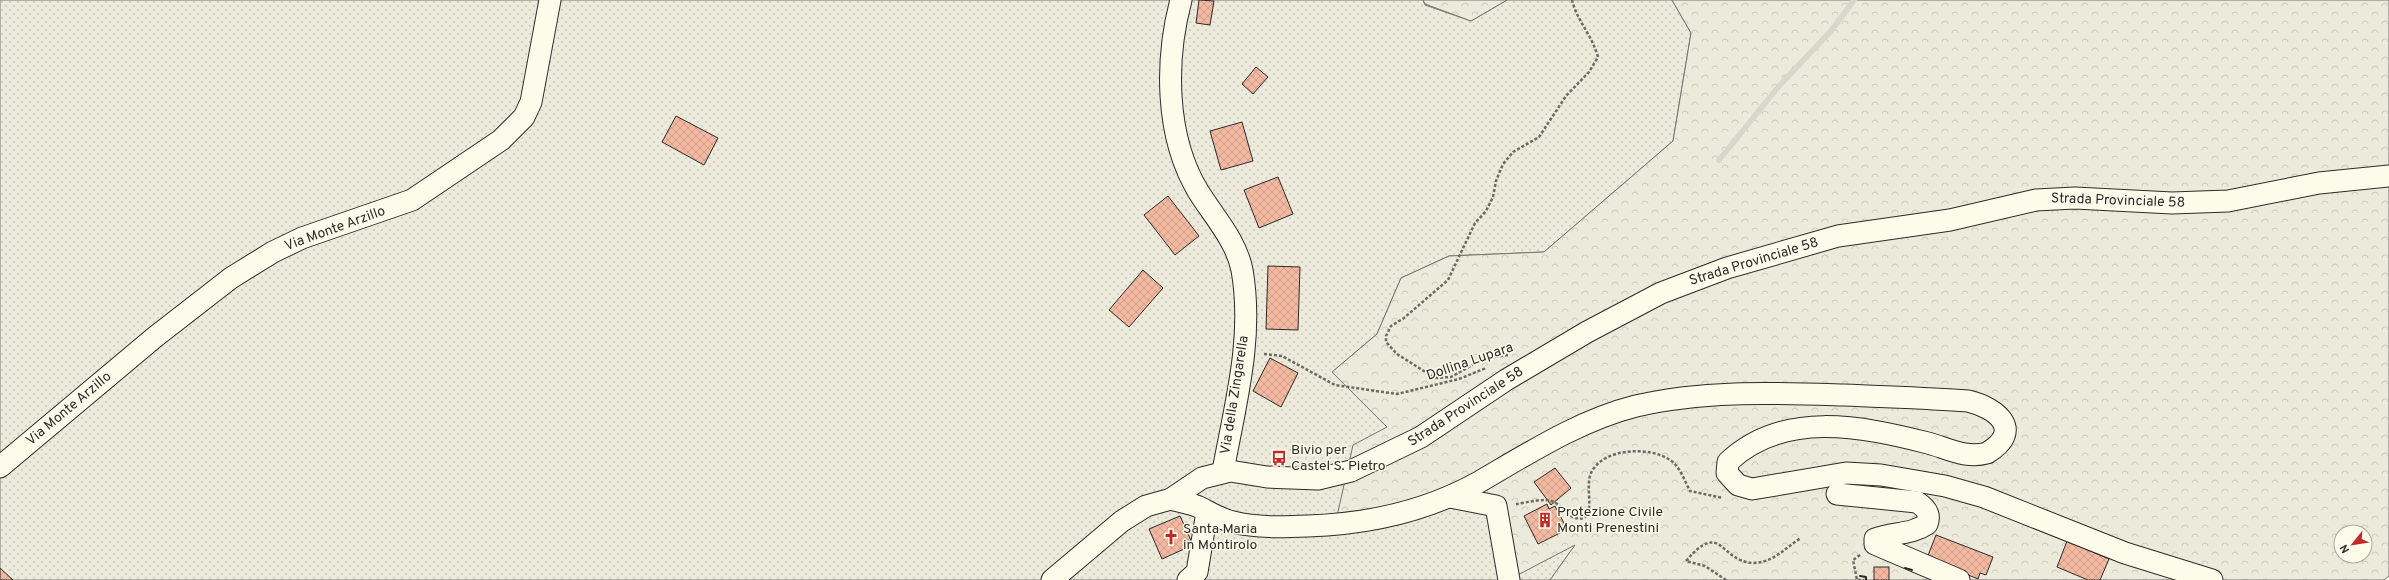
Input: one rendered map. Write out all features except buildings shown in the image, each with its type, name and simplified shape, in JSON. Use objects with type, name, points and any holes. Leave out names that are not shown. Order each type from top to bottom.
[{"type":"street","name":"Via Monte Arzillo","points":[[0,467],[155,337],[231,278],[273,252],[302,238],[412,200],[501,140],[524,117],[531,102],[550,0]]},
{"type":"street","name":"Via della Zingarella","points":[[1181,0],[1170,60],[1172,109],[1183,159],[1198,191],[1236,249],[1242,270],[1247,315],[1245,353],[1223,471]]},
{"type":"street","name":"Strada Provinciale 58","points":[[1171,499],[1202,478],[1223,471],[1307,479],[1327,478],[1351,471],[1421,437],[1522,370],[1587,332],[1661,293],[1726,268],[1838,236],[1950,220],[2036,200],[2075,198],[2172,204],[2228,202],[2319,183],[2389,176]]},
{"type":"street","points":[[1052,580],[1122,521],[1146,506],[1171,499],[1199,507],[1227,521],[1253,526],[1335,525],[1390,517],[1450,497],[1533,450],[1574,430],[1621,411],[1651,403],[1714,394],[1789,394],[1968,401],[1991,408],[2003,421],[2005,429],[2002,437],[1987,452],[1963,454],[1912,439],[1853,429],[1820,426],[1796,428],[1776,432],[1749,445],[1728,462],[1727,473],[1738,485],[1752,489],[1846,473],[1881,475],[1945,486],[1984,497],[2125,553],[2212,580]]},
{"type":"street","points":[[1837,494],[1918,502],[1926,508],[1929,519],[1927,524],[1911,533],[1875,539],[1875,544],[1959,580]]},
{"type":"street","points":[[1450,497],[1496,506],[1509,580]]},
{"type":"street","points":[[1188,580],[1197,572],[1207,512]]},
{"type":"path","points":[[1512,353],[1483,359],[1451,377],[1435,378],[1397,354],[1386,342],[1386,336],[1391,326],[1404,318],[1448,280],[1475,223],[1486,211],[1493,197],[1496,181],[1503,164],[1513,152],[1539,137],[1566,96],[1589,72],[1598,57],[1594,42],[1575,14],[1572,0]]},
{"type":"path","name":"Dollina Lupara","points":[[1245,353],[1282,356],[1335,385],[1396,394],[1452,380],[1487,368]]},
{"type":"path","name":"Dollina Lupara","points":[[1508,359],[1515,357]]},
{"type":"path","points":[[1496,506],[1546,500],[1554,502],[1561,509],[1575,518],[1584,518],[1589,512],[1589,480],[1592,471],[1609,458],[1621,452],[1632,451],[1652,452],[1671,460],[1690,491]]},
{"type":"path","points":[[1726,580],[1705,566],[1686,561],[1697,548],[1709,542],[1719,543],[1732,555],[1752,563],[1764,561],[1778,556],[1801,538]]},
{"type":"path","points":[[1864,580],[1857,580],[1853,560],[1875,544]]},
{"type":"green space","points":[[0,0],[1423,0],[1425,5],[1471,21],[1507,0],[1672,0],[1691,33],[1673,141],[1544,252],[1449,256],[1401,278],[1377,334],[1332,372],[1387,427],[1450,497],[1576,544],[1550,580],[0,580]]},
{"type":"green space","points":[[1423,0],[1507,0],[1471,21],[1425,4]]},
{"type":"green space","points":[[1672,0],[2389,0],[2389,576],[2384,580],[1550,580],[1575,545],[1510,579],[1495,506],[1474,502],[1335,525],[1353,445],[1387,427],[1332,372],[1377,334],[1401,278],[1449,256],[1544,252],[1673,141],[1691,33]]},
{"type":"waterway","points":[[1719,160],[1779,86],[1831,31],[1854,0]]},
{"type":"wall","points":[[1905,568],[1912,570]]},
{"type":"wall","points":[[1860,576],[1866,577],[1866,580]]},
{"type":"place","name":"Bivio per Castel S. Pietro","points":[[1279,458]]},
{"type":"place","name":"Protezione Civile Monti Prenestini","points":[[1545,520]]},
{"type":"place","name":"Santa Maria in Montirolo","points":[[1171,537]]}]
